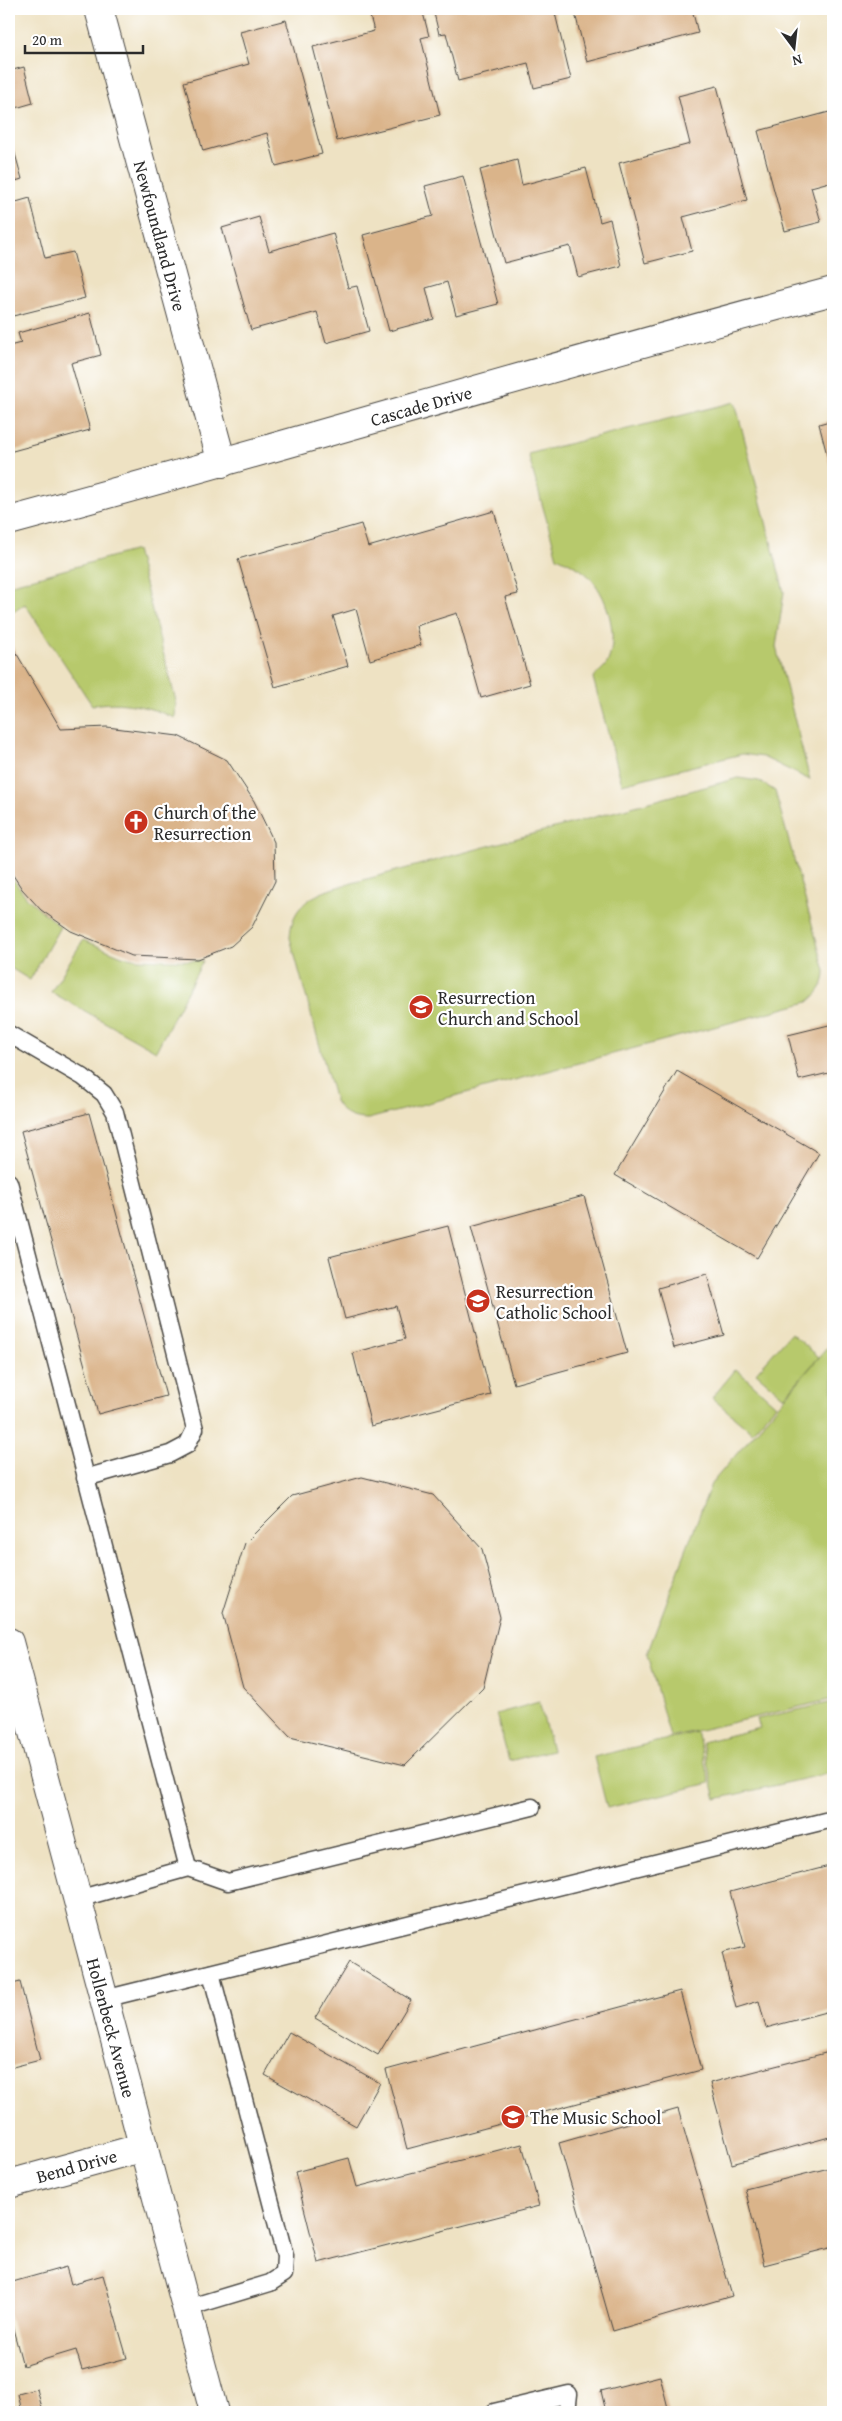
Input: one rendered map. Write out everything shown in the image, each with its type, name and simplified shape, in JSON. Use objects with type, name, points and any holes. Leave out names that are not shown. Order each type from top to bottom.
[{"type":"street","name":"Newfoundland Drive","points":[[99,9],[222,463]]},
{"type":"street","name":"Cascade Drive","points":[[9,521],[222,463],[731,318],[833,292]]},
{"type":"street","name":"Hollenbeck Avenue","points":[[9,1642],[214,2412]]},
{"type":"street","name":"Bend Drive","points":[[9,2184],[144,2146]]},
{"type":"lane","points":[[9,1034],[83,1077],[104,1094],[115,1112],[195,1429],[187,1446],[170,1454],[85,1478]]},
{"type":"lane","points":[[9,1182],[188,1868]]},
{"type":"lane","points":[[78,1899],[188,1868],[228,1882],[532,1807]]},
{"type":"lane","points":[[104,1999],[833,1819]]},
{"type":"lane","points":[[187,2308],[270,2283],[284,2274],[285,2256],[211,1973]]},
{"type":"lane","points":[[494,2412],[569,2394],[567,2412]]},
{"type":"green space","points":[[735,402],[784,592],[776,647],[810,780],[763,757],[742,754],[622,784],[593,678],[607,663],[611,651],[612,630],[607,608],[598,588],[592,580],[576,567],[557,557],[528,454]]},
{"type":"green space","points":[[136,550],[176,701],[175,718],[134,705],[114,703],[92,705],[25,604],[9,615],[9,585]]},
{"type":"green space","points":[[738,778],[759,781],[775,791],[825,971],[821,988],[808,1002],[368,1119],[353,1117],[341,1110],[335,1101],[290,938],[294,919],[303,905],[316,895],[334,888]]},
{"type":"green space","points":[[9,874],[27,898],[60,927],[30,980],[9,967]]},
{"type":"green space","points":[[83,940],[122,956],[138,959],[203,961],[156,1051],[51,992]]},
{"type":"green space","points":[[791,1333],[819,1357],[784,1397],[756,1373]]},
{"type":"green space","points":[[833,1341],[833,1699],[670,1737],[647,1654],[711,1484]]},
{"type":"green space","points":[[736,1369],[776,1405],[752,1432],[712,1398]]},
{"type":"green space","points":[[539,1702],[552,1750],[509,1761],[496,1714]]},
{"type":"green space","points":[[833,1702],[833,1772],[716,1799],[702,1742],[760,1728],[757,1719]]},
{"type":"green space","points":[[697,1732],[710,1783],[607,1808],[594,1757]]},
{"type":"building","points":[[368,9],[422,9],[429,36],[421,38],[440,115],[337,141],[313,47],[374,31]]},
{"type":"building","points":[[433,9],[554,9],[571,79],[534,88],[528,63],[458,81],[446,33],[439,34]]},
{"type":"building","points":[[574,9],[692,9],[698,33],[587,62]]},
{"type":"building","points":[[286,20],[322,154],[276,166],[267,133],[203,151],[184,82],[249,64],[240,32]]},
{"type":"building","points":[[24,67],[33,103],[9,110],[9,71]]},
{"type":"building","points":[[717,86],[747,200],[683,217],[692,251],[645,263],[619,163],[690,144],[678,96]]},
{"type":"building","points":[[833,111],[833,181],[811,187],[821,222],[785,231],[758,131]]},
{"type":"building","points":[[9,132],[22,179],[9,183]]},
{"type":"building","points":[[517,160],[522,185],[586,168],[600,222],[610,219],[621,266],[578,277],[570,246],[504,263],[480,170]]},
{"type":"building","points":[[463,176],[498,304],[456,315],[447,282],[426,288],[434,319],[389,331],[363,235],[433,216],[425,186]]},
{"type":"building","points":[[30,198],[45,258],[73,252],[85,298],[9,317],[9,204]]},
{"type":"building","points":[[259,217],[269,251],[333,233],[348,288],[357,286],[369,331],[326,343],[317,312],[251,330],[222,228]]},
{"type":"building","points":[[90,313],[101,355],[71,363],[90,430],[9,452],[9,346],[21,343],[18,333]]},
{"type":"building","points":[[833,420],[833,478],[819,424]]},
{"type":"building","points":[[494,511],[518,594],[505,597],[530,684],[481,698],[457,613],[416,626],[421,645],[370,660],[356,609],[333,616],[348,666],[275,687],[238,559],[361,524],[368,547]]},
{"type":"building","name":"Church of the Resurrection","points":[[11,644],[61,729],[107,727],[178,736],[227,760],[254,801],[274,842],[275,881],[252,927],[231,946],[198,959],[132,956],[71,931],[41,910],[22,889],[9,869]]},
{"type":"building","points":[[833,1024],[833,1072],[799,1080],[788,1035]]},
{"type":"building","points":[[677,1071],[819,1153],[757,1258],[615,1175]]},
{"type":"building","points":[[89,1113],[166,1396],[98,1414],[21,1131]]},
{"type":"building","points":[[584,1196],[627,1353],[514,1384],[471,1227]]},
{"type":"building","points":[[448,1226],[491,1395],[371,1426],[353,1353],[405,1339],[396,1306],[345,1319],[329,1257]]},
{"type":"building","points":[[707,1274],[724,1335],[674,1348],[658,1288]]},
{"type":"building","points":[[362,1477],[433,1495],[482,1549],[500,1617],[483,1688],[405,1765],[290,1737],[243,1687],[223,1613],[245,1543],[292,1496]]},
{"type":"building","points":[[833,1865],[833,2010],[766,2028],[759,2001],[736,2008],[722,1953],[745,1947],[730,1892]]},
{"type":"building","points":[[349,1962],[411,2000],[378,2055],[315,2018]]},
{"type":"building","points":[[20,1982],[40,2060],[9,2068],[9,1985]]},
{"type":"building","points":[[680,1991],[701,2070],[407,2149],[386,2070]]},
{"type":"building","points":[[289,2032],[380,2083],[356,2126],[265,2075]]},
{"type":"building","points":[[833,2051],[833,2136],[732,2164],[710,2083]]},
{"type":"building","points":[[678,2109],[732,2296],[613,2331],[559,2143]]},
{"type":"building","points":[[522,2144],[539,2206],[318,2263],[295,2172],[349,2158],[357,2187]]},
{"type":"building","points":[[833,2167],[833,2247],[764,2265],[745,2189]]},
{"type":"building","points":[[66,2267],[71,2284],[103,2275],[127,2358],[82,2370],[76,2350],[23,2366],[9,2314],[9,2283]]},
{"type":"building","points":[[660,2376],[669,2412],[606,2412],[601,2391]]},
{"type":"building","points":[[37,2389],[43,2412],[22,2412],[18,2394]]},
{"type":"place","name":"Church of the Resurrection","points":[[136,822]]},
{"type":"place","name":"Resurrection Church and School","points":[[421,1007]]},
{"type":"place","name":"Resurrection Catholic School","points":[[478,1301]]},
{"type":"place","name":"The Music School","points":[[513,2117]]}]
